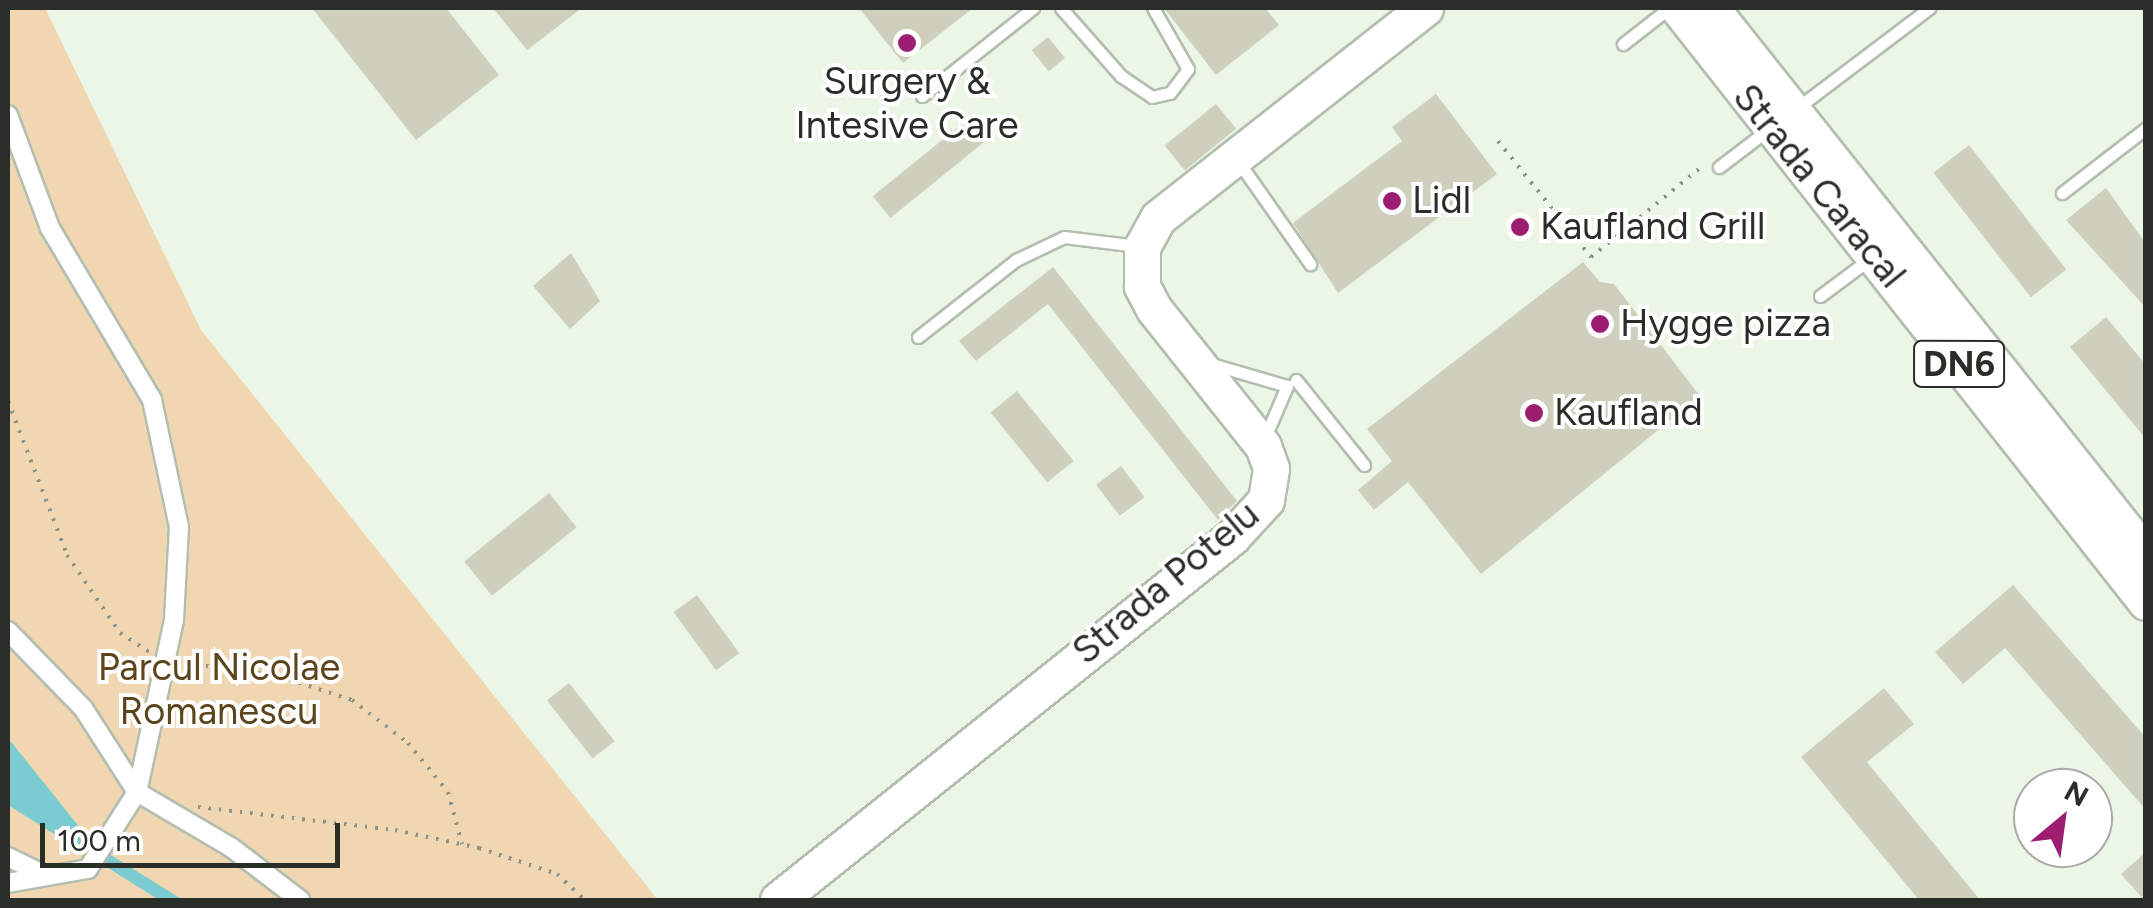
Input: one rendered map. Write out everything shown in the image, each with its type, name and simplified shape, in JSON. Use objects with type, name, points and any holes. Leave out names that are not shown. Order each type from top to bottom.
[{"type":"main road","points":[[1142,247],[1158,218],[1425,8]]},
{"type":"main road","name":"Strada Caracal","points":[[1678,8],[1782,119],[2146,556]]},
{"type":"main road","name":"Strada Caracal","points":[[1711,8],[1874,255],[2146,602]]},
{"type":"main road","name":"Strada Potelu","points":[[778,900],[1232,537],[1266,500],[1271,468],[1263,446],[1142,286],[1142,247]]},
{"type":"street","points":[[8,115],[50,228],[152,400],[179,527],[166,663],[137,792],[110,841],[88,869],[8,883]]},
{"type":"street","points":[[8,631],[83,708],[137,792],[300,900]]},
{"type":"street","points":[[8,857],[52,878]]},
{"type":"lane","points":[[922,96],[1034,8]]},
{"type":"lane","points":[[1061,8],[1121,76],[1152,97],[1170,92],[1188,70],[1153,8]]},
{"type":"lane","points":[[1623,44],[1670,8]]},
{"type":"lane","points":[[1716,163],[1782,119],[1929,8]]},
{"type":"lane","points":[[2062,192],[2146,128]]},
{"type":"lane","points":[[1235,158],[1310,264]]},
{"type":"lane","points":[[918,337],[1016,260],[1064,237],[1142,247]]},
{"type":"lane","points":[[1820,296],[1874,255]]},
{"type":"lane","points":[[1182,343],[1226,372],[1287,386],[1263,446]]},
{"type":"lane","points":[[1296,380],[1364,464]]},
{"type":"path","points":[[1498,141],[1591,257],[1716,163]]},
{"type":"path","points":[[8,401],[67,555],[120,633],[166,663],[280,676],[352,700],[408,743],[448,792],[462,844]]},
{"type":"path","points":[[163,807],[236,806],[462,844],[557,874],[585,900]]},
{"type":"green space","name":"Parcul Nicolae Romanescu","points":[[8,8],[45,8],[201,330],[658,900],[8,900]]},
{"type":"water","points":[[8,738],[93,844],[183,900],[159,900],[8,805]]},
{"type":"building","points":[[312,8],[446,8],[499,75],[416,140]]},
{"type":"building","points":[[493,8],[582,8],[527,50]]},
{"type":"building","name":"Surgery & Intesive Care","points":[[859,8],[973,8],[903,63]]},
{"type":"building","points":[[1164,8],[1265,8],[1279,25],[1216,75]]},
{"type":"building","points":[[1048,37],[1065,58],[1049,71],[1032,50]]},
{"type":"building","name":"Lidl","points":[[1436,94],[1497,174],[1338,293],[1293,223],[1402,141],[1392,127]]},
{"type":"building","points":[[1216,104],[1236,129],[1185,170],[1165,146]]},
{"type":"building","points":[[973,115],[991,137],[890,218],[873,196]]},
{"type":"building","points":[[1969,145],[2066,270],[2031,297],[1934,173]]},
{"type":"building","points":[[2106,188],[2146,244],[2146,308],[2066,220]]},
{"type":"building","points":[[571,253],[600,301],[570,329],[533,286]]},
{"type":"building","name":"Kaufland","points":[[1583,262],[1600,282],[1614,284],[1700,396],[1481,574],[1408,482],[1374,510],[1358,490],[1392,461],[1367,429]]},
{"type":"building","points":[[1053,267],[1237,501],[1218,520],[1048,304],[976,361],[959,341]]},
{"type":"building","points":[[2106,317],[2146,365],[2146,439],[2070,347]]},
{"type":"building","points":[[1017,391],[1074,461],[1047,482],[991,412]]},
{"type":"building","points":[[1121,466],[1144,497],[1120,516],[1096,485]]},
{"type":"building","points":[[549,493],[577,527],[492,596],[464,562]]},
{"type":"building","points":[[2013,585],[2146,738],[2146,810],[2005,648],[1963,684],[1935,652]]},
{"type":"building","points":[[697,595],[739,653],[716,670],[674,612]]},
{"type":"building","points":[[569,683],[615,741],[592,759],[547,700]]},
{"type":"building","points":[[1884,688],[1914,724],[1867,762],[1980,900],[1919,900],[1801,757]]},
{"type":"building","points":[[2146,852],[2146,900],[2144,900],[2121,874]]},
{"type":"place","name":"Surgery & Intesive Care","points":[[907,43]]},
{"type":"place","name":"Lidl","points":[[1392,201]]},
{"type":"place","name":"Kaufland Grill","points":[[1520,227]]},
{"type":"place","name":"Hygge pizza","points":[[1600,324]]},
{"type":"place","name":"Kaufland","points":[[1534,413]]}]
